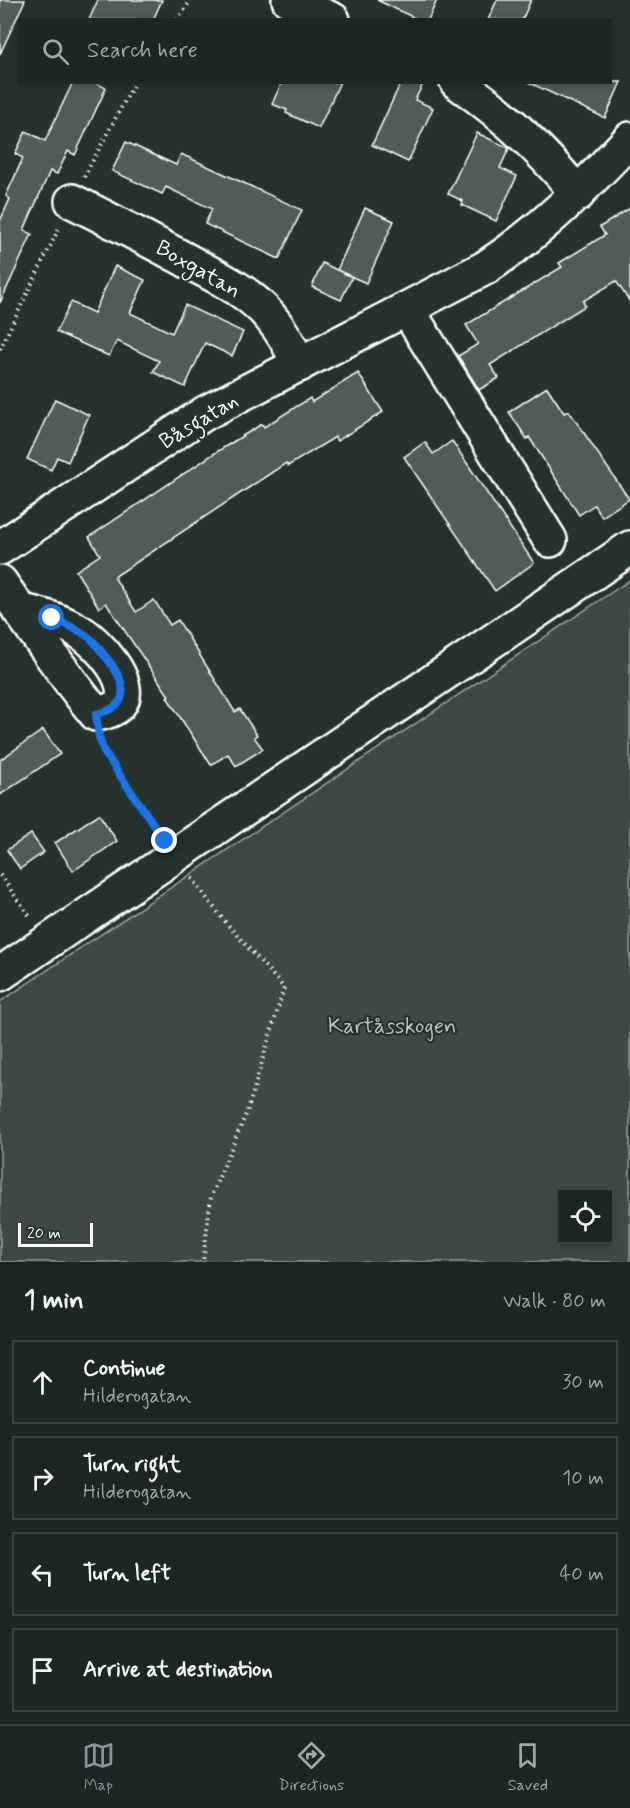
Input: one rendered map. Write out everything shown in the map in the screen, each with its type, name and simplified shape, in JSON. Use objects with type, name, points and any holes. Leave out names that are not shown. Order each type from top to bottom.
[{"type":"street","points":[[289,0],[329,18]]},
{"type":"street","points":[[460,84],[526,136],[550,160],[578,194]]},
{"type":"street","name":"Båsgatan","points":[[0,548],[205,413],[463,281],[511,251],[578,194],[630,139]]},
{"type":"street","name":"Boxgatan","points":[[72,201],[145,237],[252,299],[270,317],[291,348],[299,365]]},
{"type":"street","points":[[407,309],[550,540]]},
{"type":"street","points":[[0,974],[630,548]]},
{"type":"street","points":[[0,582],[20,610],[96,714],[107,712],[120,703],[123,686],[116,669],[92,639],[52,618],[20,610]]},
{"type":"path","points":[[178,18],[191,0]]},
{"type":"path","points":[[96,714],[99,737],[104,752],[222,918],[284,988],[247,1112],[211,1196],[202,1262]]},
{"type":"path","points":[[0,875],[37,927]]},
{"type":"green space","name":"Kartåsskogen","points":[[630,580],[630,1262],[0,1262],[0,1002]]},
{"type":"building","points":[[0,0],[25,0],[0,54]]},
{"type":"building","points":[[98,0],[162,0],[154,18],[90,18]]},
{"type":"building","points":[[377,0],[437,0],[429,18],[415,18]]},
{"type":"building","points":[[497,0],[531,0],[523,18],[489,18]]},
{"type":"building","points":[[621,82],[605,118],[532,84]]},
{"type":"building","points":[[72,84],[98,84],[106,88],[75,155],[68,151],[57,174],[50,171],[24,230],[32,234],[0,303],[0,221],[10,199],[6,196],[23,158],[15,154],[26,131],[45,141]]},
{"type":"building","points":[[281,84],[339,84],[319,128],[272,104]]},
{"type":"building","points":[[400,84],[423,84],[415,100],[433,108],[408,162],[372,145]]},
{"type":"building","points":[[477,133],[509,148],[500,168],[517,176],[496,221],[462,205],[463,201],[448,194]]},
{"type":"building","points":[[126,142],[176,165],[181,154],[302,210],[279,259],[205,224],[212,209],[166,187],[162,194],[112,171]]},
{"type":"building","points":[[365,208],[394,221],[366,283],[337,270]]},
{"type":"building","points":[[630,208],[630,302],[616,281],[583,301],[585,306],[490,365],[499,378],[479,390],[458,356],[478,344],[466,325],[562,267],[559,263],[605,235],[600,227]]},
{"type":"building","points":[[322,263],[352,277],[341,300],[312,287]]},
{"type":"building","points":[[115,266],[145,280],[130,313],[172,333],[185,305],[243,332],[232,356],[205,343],[185,387],[153,372],[159,361],[117,341],[109,356],[56,332],[71,302],[94,313]]},
{"type":"building","points":[[358,373],[383,412],[337,441],[335,437],[288,466],[286,463],[114,577],[136,612],[154,600],[170,625],[178,620],[235,712],[240,709],[257,735],[254,737],[263,749],[236,766],[228,754],[211,765],[167,697],[169,696],[106,603],[99,608],[76,571],[100,555],[89,537],[262,424],[264,427],[310,398],[312,402]]},
{"type":"building","points":[[547,387],[564,413],[569,411],[629,499],[602,517],[594,505],[579,515],[529,437],[527,439],[509,412]]},
{"type":"building","points":[[55,399],[89,415],[68,462],[57,457],[51,470],[27,459]]},
{"type":"building","points":[[452,441],[534,563],[495,591],[404,457],[425,442],[433,454]]},
{"type":"building","points":[[43,730],[60,754],[0,795],[0,760]]},
{"type":"building","points":[[99,814],[117,841],[73,871],[55,843]]},
{"type":"building","points":[[31,834],[44,852],[20,869],[7,850]]},
{"type":"route","points":[[52,618],[92,639],[116,669],[123,686],[123,693],[120,703],[107,712],[96,714],[99,737],[104,752],[165,841]]}]
